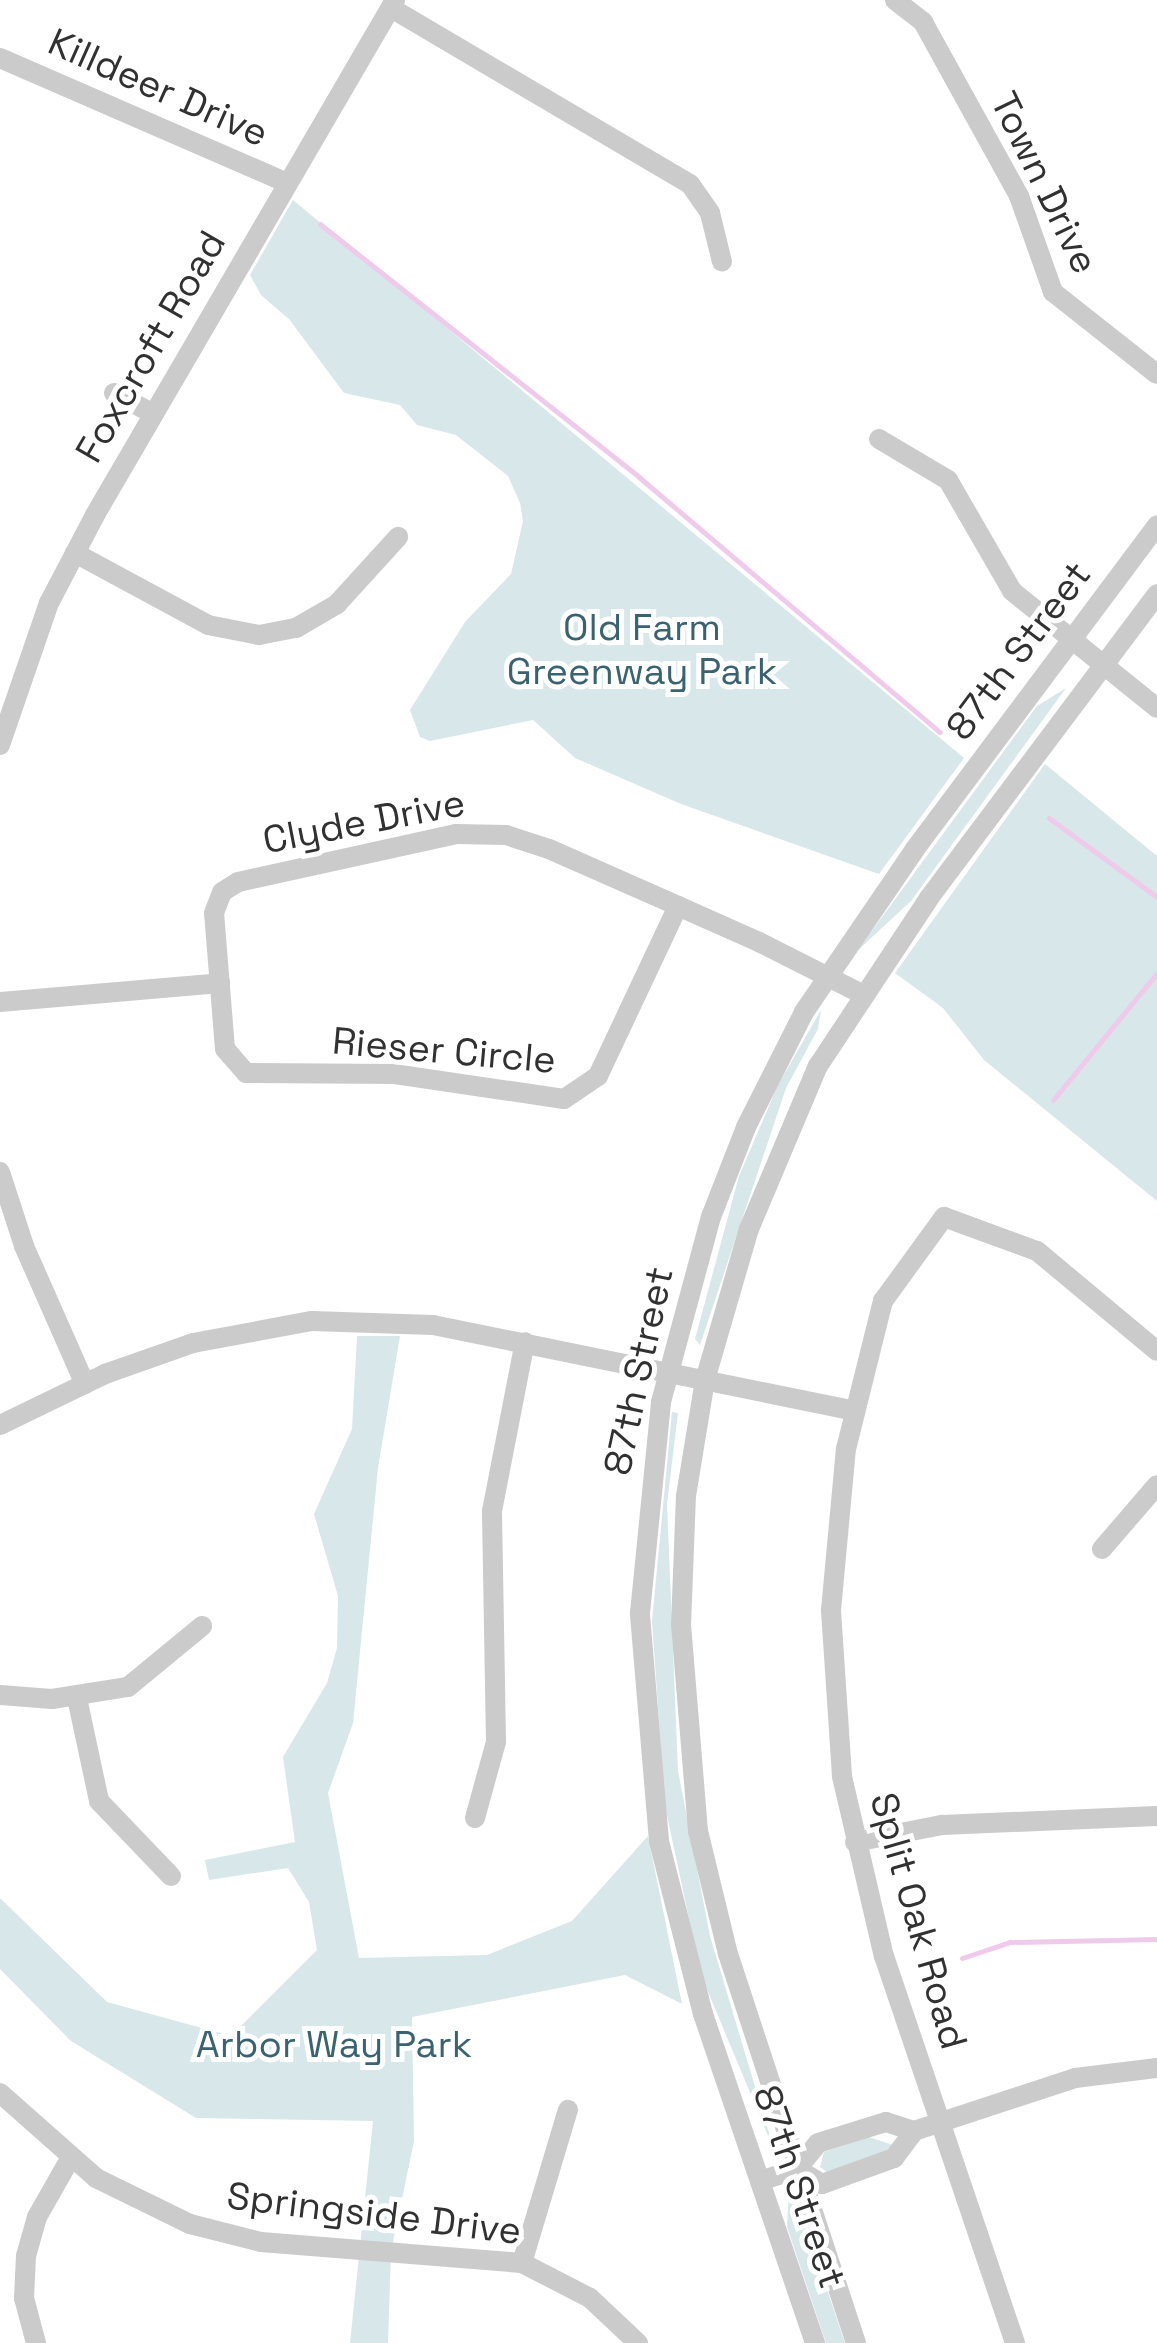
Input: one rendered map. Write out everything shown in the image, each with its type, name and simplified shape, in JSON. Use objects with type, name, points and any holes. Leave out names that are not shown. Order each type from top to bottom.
[{"type":"street","name":"Town Drive","points":[[895,0],[923,22],[1019,196],[1053,292],[1157,374]]},
{"type":"street","name":"Foxcroft Road","points":[[0,745],[32,647],[75,553],[152,412],[393,4]]},
{"type":"street","points":[[393,4],[690,184],[710,213],[722,262]]},
{"type":"street","name":"Killdeer Drive","points":[[0,58],[288,183]]},
{"type":"street","points":[[114,393],[152,412]]},
{"type":"street","points":[[879,438],[948,480],[1012,591],[1070,642],[1157,708]]},
{"type":"street","name":"87th Street","points":[[815,2343],[688,1963],[650,1782],[642,1581],[667,1372],[711,1217],[746,1127],[827,974],[1157,526]]},
{"type":"street","points":[[75,553],[208,626],[259,634],[296,628],[337,604],[398,537]]},
{"type":"street","name":"87th Street","points":[[856,2343],[796,2169],[712,1900],[690,1771],[682,1569],[686,1496],[706,1380],[749,1229],[784,1138],[862,994],[1157,594]]},
{"type":"street","name":"Clyde Drive","points":[[220,983],[214,903],[231,884],[430,838],[506,835],[678,906],[862,994]]},
{"type":"street","name":"Rieser Circle","points":[[220,983],[226,1049],[246,1073],[406,1075],[564,1099],[598,1076],[678,906]]},
{"type":"street","points":[[0,1002],[220,983]]},
{"type":"street","points":[[0,1172],[3,1196],[85,1384]]},
{"type":"street","name":"Split Oak Road","points":[[1015,2343],[884,1957],[842,1776],[831,1610],[852,1410],[884,1301],[944,1217],[1037,1251],[1157,1351]]},
{"type":"street","points":[[0,1425],[85,1384],[193,1343],[312,1321],[433,1324],[852,1410]]},
{"type":"street","points":[[475,1818],[496,1742],[492,1511],[525,1342]]},
{"type":"street","points":[[1102,1549],[1157,1484]]},
{"type":"street","points":[[0,1695],[77,1698],[128,1687],[151,1674],[202,1626]]},
{"type":"street","points":[[77,1698],[99,1801],[171,1876]]},
{"type":"street","points":[[855,1842],[942,1826],[1157,1816]]},
{"type":"street","points":[[760,2181],[796,2169],[818,2143],[886,2122],[914,2130],[1075,2078],[1157,2068]]},
{"type":"street","name":"Springside Drive","points":[[0,2093],[70,2159],[130,2198],[229,2236],[522,2263],[590,2298],[638,2343]]},
{"type":"street","points":[[522,2263],[568,2110]]},
{"type":"street","points":[[796,2169],[822,2184],[894,2158],[914,2130]]},
{"type":"street","points":[[36,2343],[24,2298],[26,2256],[37,2217],[70,2159]]},
{"type":"green space","name":"Old Farm Greenway Park","points":[[293,200],[964,758],[879,874],[681,804],[575,758],[533,720],[430,741],[420,737],[410,710],[465,622],[511,574],[523,521],[520,503],[508,476],[456,435],[417,425],[400,405],[344,393],[289,319],[261,295],[250,275]]},
{"type":"green space","points":[[1066,688],[911,901],[857,951],[1037,706]]},
{"type":"green space","points":[[1045,764],[1157,856],[1157,1201],[984,1060],[943,1008],[895,973]]},
{"type":"green space","points":[[821,1010],[818,1029],[786,1088],[700,1345],[695,1339],[739,1176],[778,1085]]},
{"type":"green space","name":"Arbor Way Park","points":[[357,1336],[400,1336],[378,1468],[353,1723],[328,1793],[359,1958],[487,1955],[572,1921],[648,1836],[682,2004],[625,1975],[412,2017],[414,2141],[391,2252],[388,2343],[350,2343],[373,2121],[196,2118],[71,2041],[0,1969],[0,1898],[107,2002],[231,2036],[317,1950],[309,1902],[288,1868],[209,1880],[205,1860],[295,1842],[283,1757],[327,1683],[337,1648],[338,1596],[314,1514],[352,1429]]},
{"type":"green space","points":[[672,1412],[678,1413],[667,1504],[678,1771],[710,1936],[774,2150],[701,1975],[665,1806],[652,1621]]},
{"type":"green space","points":[[869,2137],[893,2145],[880,2156],[828,2173],[820,2167],[824,2152]]},
{"type":"green space","points":[[789,2190],[795,2194],[845,2343],[826,2343],[787,2227]]},
{"type":"waterway","points":[[320,224],[640,478],[940,732]]},
{"type":"waterway","points":[[1049,818],[1157,897]]},
{"type":"waterway","points":[[1053,1100],[1157,973]]},
{"type":"waterway","points":[[962,1958],[1010,1942],[1157,1939]]}]
